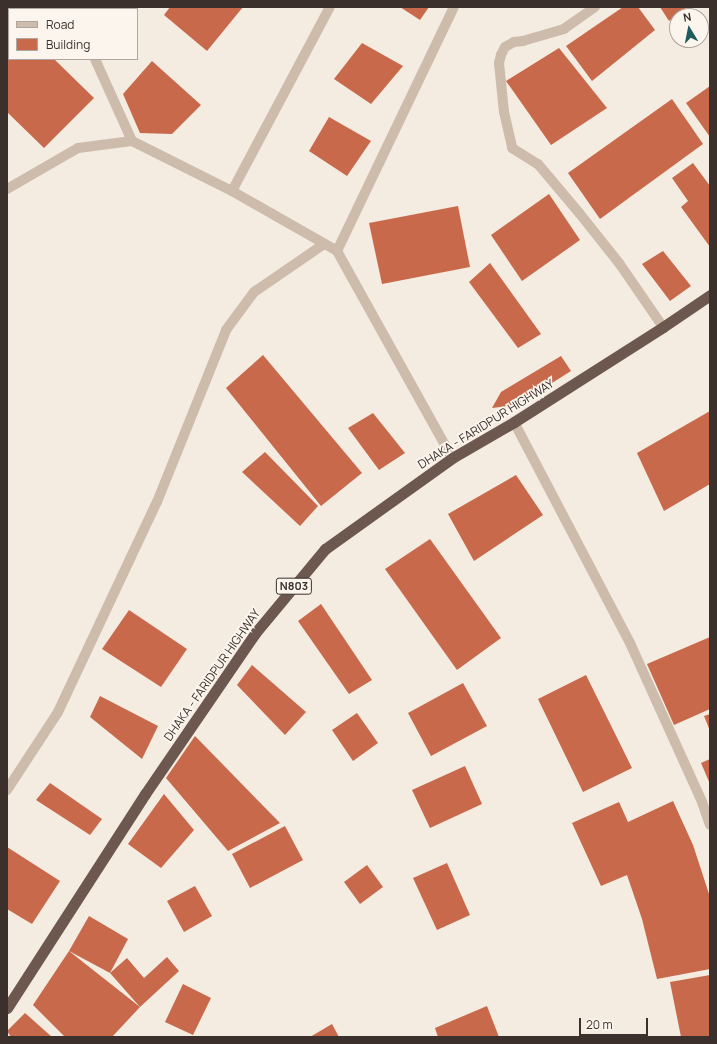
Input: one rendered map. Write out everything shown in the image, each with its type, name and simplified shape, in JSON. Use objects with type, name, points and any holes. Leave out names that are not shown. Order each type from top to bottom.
[{"type":"highway","name":"DHAKA - FARIDPUR HIGHWAY","points":[[7,1008],[145,794],[256,632],[325,549],[452,458],[514,422],[664,327],[710,295]]},
{"type":"street","points":[[232,191],[330,7]]},
{"type":"street","points":[[337,251],[454,7]]},
{"type":"street","points":[[595,7],[564,29],[523,41],[514,42],[505,47],[499,63],[504,112],[512,148],[538,164],[619,263],[664,327]]},
{"type":"street","points":[[95,60],[132,141]]},
{"type":"street","points":[[7,189],[78,148],[132,141],[232,191],[337,251],[452,458]]},
{"type":"street","points":[[7,790],[58,712],[157,502],[226,330],[254,292],[324,244]]},
{"type":"street","points":[[514,422],[630,643],[702,802],[710,824]]},
{"type":"building","points":[[170,7],[243,7],[207,51],[164,15]]},
{"type":"building","points":[[400,7],[429,7],[420,20]]},
{"type":"building","points":[[623,7],[638,7],[655,30],[592,81],[566,46]]},
{"type":"building","points":[[660,7],[688,7],[669,8],[669,21]]},
{"type":"building","points":[[7,12],[8,60],[55,60],[94,98],[44,148],[7,112]]},
{"type":"building","points":[[362,43],[403,66],[371,104],[334,79]]},
{"type":"building","points":[[559,48],[607,108],[551,145],[506,81]]},
{"type":"building","points":[[152,61],[201,105],[172,134],[140,133],[123,94]]},
{"type":"building","points":[[710,86],[710,137],[686,103]]},
{"type":"building","points":[[672,99],[703,144],[600,219],[568,173]]},
{"type":"building","points":[[329,117],[371,141],[347,176],[309,151]]},
{"type":"building","points":[[693,163],[710,186],[710,247],[681,207],[688,201],[672,178]]},
{"type":"building","points":[[549,194],[580,240],[522,281],[491,235]]},
{"type":"building","points":[[458,206],[470,267],[382,284],[369,223]]},
{"type":"building","points":[[663,251],[691,286],[670,301],[642,264]]},
{"type":"building","points":[[490,263],[541,334],[518,348],[469,282]]},
{"type":"building","points":[[263,355],[362,473],[321,506],[226,388]]},
{"type":"building","points":[[561,356],[571,371],[517,405],[492,408],[501,392]]},
{"type":"building","points":[[710,411],[710,484],[664,511],[637,453]]},
{"type":"building","points":[[373,413],[405,453],[379,470],[348,428]]},
{"type":"building","points":[[265,452],[318,506],[300,526],[242,472]]},
{"type":"building","points":[[516,475],[543,515],[474,561],[448,514]]},
{"type":"building","points":[[430,539],[501,638],[457,670],[385,569]]},
{"type":"building","points":[[321,604],[372,680],[349,694],[298,621]]},
{"type":"building","points":[[129,610],[187,649],[161,687],[102,649]]},
{"type":"building","points":[[710,637],[710,709],[674,725],[647,664]]},
{"type":"building","points":[[252,665],[306,712],[285,735],[237,685]]},
{"type":"building","points":[[586,675],[632,768],[583,792],[538,699]]},
{"type":"building","points":[[463,683],[487,726],[431,756],[408,713]]},
{"type":"building","points":[[100,696],[158,726],[142,759],[90,717]]},
{"type":"building","points":[[357,713],[378,743],[353,761],[332,730]]},
{"type":"building","points":[[710,714],[710,731],[704,716]]},
{"type":"building","points":[[195,736],[280,823],[228,851],[166,778]]},
{"type":"building","points":[[710,759],[710,784],[701,763]]},
{"type":"building","points":[[465,766],[482,804],[430,828],[412,790]]},
{"type":"building","points":[[50,783],[102,819],[90,835],[36,800]]},
{"type":"building","points":[[164,794],[194,830],[161,868],[128,844]]},
{"type":"building","points":[[673,801],[693,845],[710,897],[710,969],[657,979],[642,919],[627,875],[601,886],[572,823],[619,802],[628,822]]},
{"type":"building","points":[[285,826],[303,860],[250,888],[232,854]]},
{"type":"building","points":[[7,847],[60,881],[32,924],[7,909]]},
{"type":"building","points":[[447,863],[470,915],[437,930],[413,878]]},
{"type":"building","points":[[367,865],[383,887],[360,904],[344,882]]},
{"type":"building","points":[[195,886],[212,916],[184,932],[167,901]]},
{"type":"building","points":[[89,916],[128,939],[110,973],[69,951]]},
{"type":"building","points":[[69,951],[140,1007],[112,1037],[65,1037],[33,1005]]},
{"type":"building","points":[[167,957],[179,971],[140,1007],[110,973],[127,958],[144,978]]},
{"type":"building","points":[[710,975],[710,1037],[681,1037],[670,982]]},
{"type":"building","points":[[183,984],[211,998],[193,1035],[165,1022]]},
{"type":"building","points":[[487,1006],[499,1037],[438,1037],[435,1028]]},
{"type":"building","points":[[25,1013],[52,1037],[11,1037],[7,1031]]},
{"type":"building","points":[[332,1024],[339,1037],[310,1037]]}]
